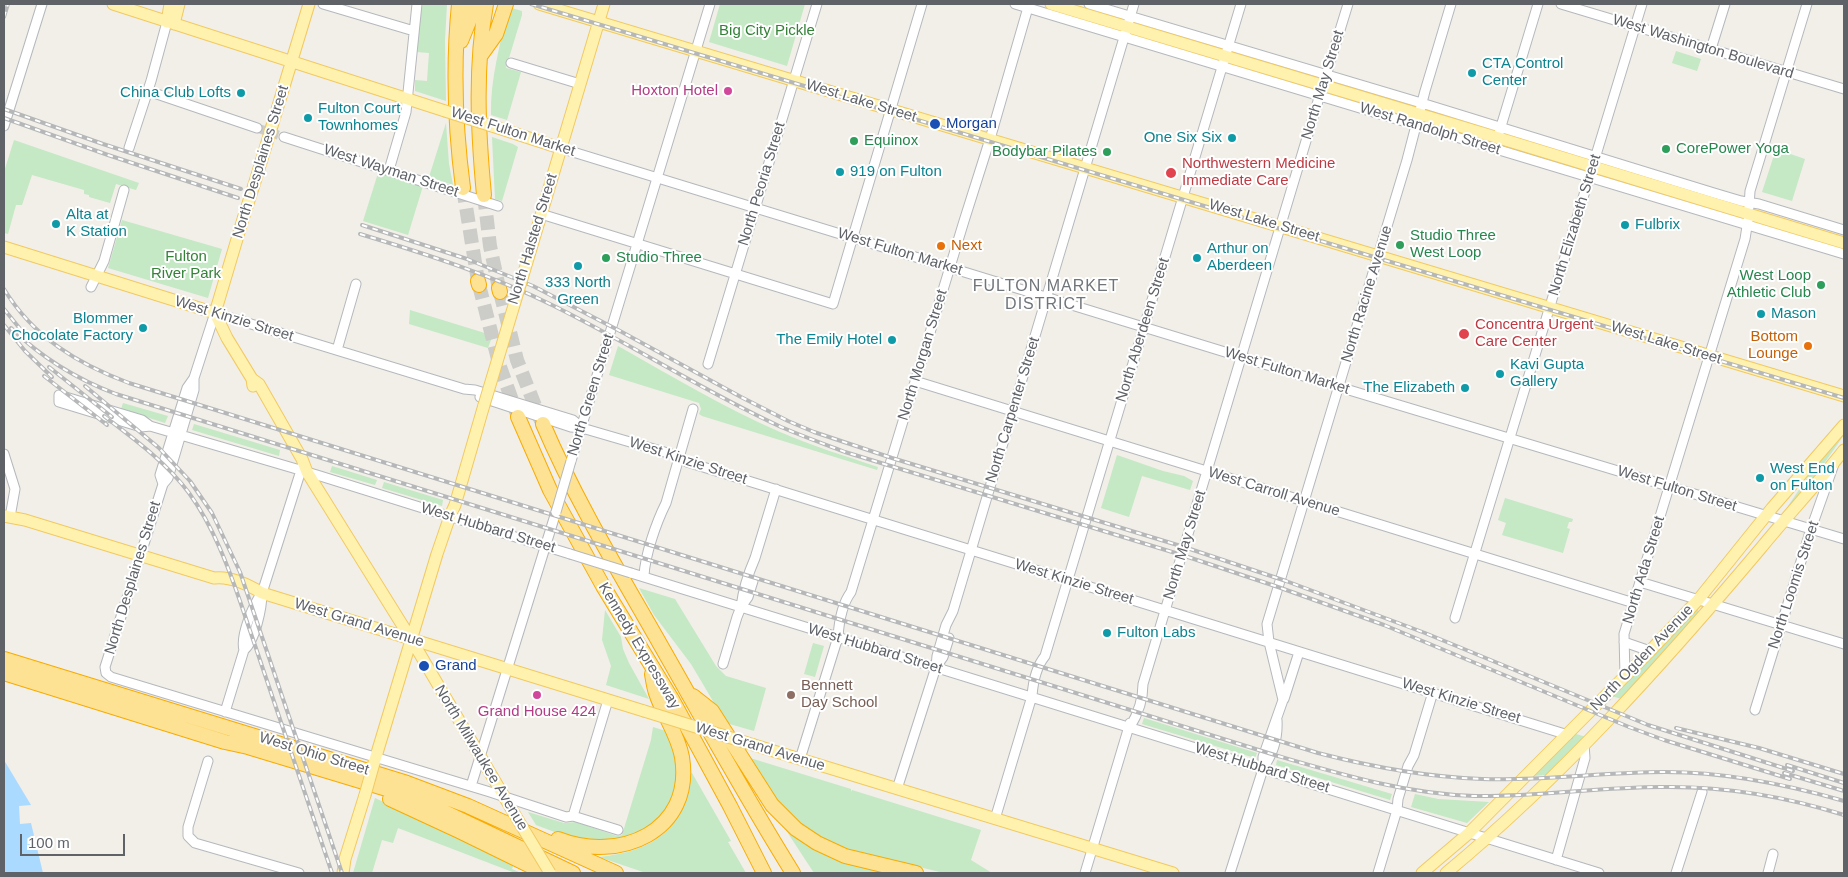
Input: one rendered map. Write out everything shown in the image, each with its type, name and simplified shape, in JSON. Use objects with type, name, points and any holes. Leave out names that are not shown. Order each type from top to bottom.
[{"type":"highway","points":[[459,4],[456,54],[457,132],[463,188]]},
{"type":"highway","points":[[456,54],[470,19],[472,4]]},
{"type":"highway","points":[[484,195],[479,143],[480,56],[486,4]]},
{"type":"highway","points":[[480,56],[496,34],[506,4]]},
{"type":"highway","name":"Kennedy Expressway","points":[[518,417],[550,490],[578,542],[673,701],[764,873]]},
{"type":"highway","name":"Kennedy Expressway","points":[[543,424],[558,461],[594,529],[740,786],[793,873]]},
{"type":"highway","name":"West Ohio Street","points":[[4,659],[407,783],[468,806],[616,873]]},
{"type":"highway","points":[[524,831],[585,847],[616,847],[648,836],[670,816],[682,790],[684,773],[682,755],[675,734],[656,694],[650,664]]},
{"type":"highway","name":"West Ohio Street","points":[[4,673],[224,742],[248,747],[400,793],[451,814],[573,873]]},
{"type":"highway","points":[[686,690],[712,711],[772,805],[796,829],[817,843],[845,856],[916,873]]},
{"type":"highway","points":[[224,742],[247,753],[379,794],[545,873]]},
{"type":"highway","points":[[730,806],[774,873]]},
{"type":"main road","points":[[113,4],[291,62]]},
{"type":"main road","points":[[170,4],[170,23]]},
{"type":"main road","points":[[170,23],[179,4]]},
{"type":"main road","name":"North Desplaines Street","points":[[215,313],[308,4]]},
{"type":"main road","name":"West Lake Street","points":[[539,4],[1844,396]]},
{"type":"main road","name":"North Halsted Street","points":[[343,873],[345,858],[450,516],[450,504],[464,456],[471,444],[484,405],[604,4]]},
{"type":"main road","name":"West Randolph Street","points":[[1051,4],[1844,243]]},
{"type":"main road","name":"West Fulton Market","points":[[291,62],[560,148]]},
{"type":"main road","name":"West Kinzie Street","points":[[4,247],[215,313]]},
{"type":"main road","name":"North Milwaukee Avenue","points":[[215,313],[227,338],[252,379],[253,387],[411,640],[550,873]]},
{"type":"main road","name":"North Ogden Avenue","points":[[1446,873],[1488,839],[1584,744],[1714,604],[1749,562],[1809,466],[1844,424]]},
{"type":"main road","points":[[1835,462],[1844,440]]},
{"type":"main road","name":"North Ogden Avenue","points":[[1422,873],[1469,833],[1625,677],[1775,518],[1835,462],[1844,450]]},
{"type":"main road","name":"West Grand Avenue","points":[[7,516],[214,578],[221,577],[244,584],[262,593],[411,640],[1173,873]]},
{"type":"main road","name":"North Halsted Street","points":[[339,873],[345,858]]},
{"type":"street","points":[[4,126],[42,4]]},
{"type":"street","points":[[323,4],[414,31]]},
{"type":"street","points":[[389,170],[406,112],[417,4]]},
{"type":"street","name":"North Green Street","points":[[472,786],[554,522],[710,4]]},
{"type":"street","name":"North Peoria Street","points":[[708,364],[817,4]]},
{"type":"street","points":[[541,214],[833,304],[922,4]]},
{"type":"street","name":"West Randolph Street","points":[[1015,4],[1128,26]]},
{"type":"street","name":"West Randolph Street","points":[[1089,4],[1128,26]]},
{"type":"street","name":"North Carpenter Street","points":[[897,789],[936,667],[943,657],[952,626],[952,616],[1134,4]]},
{"type":"street","name":"North Aberdeen Street","points":[[995,819],[1032,696],[1039,688],[1046,664],[1045,656],[1241,4]]},
{"type":"street","name":"North May Street","points":[[1085,873],[1130,727],[1136,717],[1143,694],[1143,684],[1348,4]]},
{"type":"street","name":"North Racine Avenue","points":[[1283,700],[1267,624],[1339,387],[1451,4]]},
{"type":"street","points":[[1497,137],[1538,4]]},
{"type":"street","name":"West Washington Boulevard","points":[[1561,4],[1844,89]]},
{"type":"street","name":"North Elizabeth Street","points":[[1454,618],[1642,4]]},
{"type":"street","points":[[1711,49],[1725,4]]},
{"type":"street","name":"North Ada Street","points":[[1625,677],[1624,634],[1746,237],[1750,190],[1807,4]]},
{"type":"street","name":"North Morgan Street","points":[[800,759],[838,637],[839,625],[847,598],[851,592],[990,139],[1028,6]]},
{"type":"street","points":[[129,148],[170,23]]},
{"type":"street","points":[[511,62],[580,84]]},
{"type":"street","points":[[148,91],[257,128]]},
{"type":"street","name":"West Wayman Street","points":[[284,137],[498,206]]},
{"type":"street","name":"West Fulton Market","points":[[560,148],[1510,439]]},
{"type":"street","points":[[91,287],[104,261],[124,190]]},
{"type":"street","name":"West Randolph Street","points":[[1748,213],[1844,230]]},
{"type":"street","name":"West Randolph Street","points":[[1748,213],[1844,254]]},
{"type":"street","points":[[337,350],[356,284]]},
{"type":"street","name":"West Kinzie Street","points":[[215,313],[464,389],[482,398],[570,427],[582,428],[678,456],[687,462],[1568,734]]},
{"type":"street","name":"North Desplaines Street","points":[[106,673],[105,668],[140,555],[163,484],[168,478],[187,388],[194,378],[215,313]]},
{"type":"street","name":"West Carroll Avenue","points":[[915,381],[1634,603]]},
{"type":"street","name":"West Hubbard Street","points":[[150,426],[141,427],[59,402],[59,395],[142,420],[150,426],[303,468],[570,554],[1599,873]]},
{"type":"street","points":[[644,576],[650,568],[666,517],[666,503],[678,456],[694,409]]},
{"type":"street","name":"West Fulton Street","points":[[1510,439],[1844,539]]},
{"type":"street","points":[[4,454],[15,490],[7,516]]},
{"type":"street","name":"North Loomis Street","points":[[1756,710],[1811,529],[1835,462]]},
{"type":"street","points":[[225,712],[244,650],[242,643],[247,627],[255,603],[262,593],[303,468]]},
{"type":"street","points":[[723,664],[741,607],[748,597],[756,570],[756,558],[776,489]]},
{"type":"street","points":[[1640,582],[1844,644]]},
{"type":"street","points":[[1624,642],[1650,651]]},
{"type":"street","name":"North Racine Avenue","points":[[1230,873],[1263,768],[1270,759],[1278,732],[1278,719],[1283,700],[1299,652]]},
{"type":"street","name":"West Ohio Street","points":[[106,673],[111,677],[375,761],[472,786],[566,817],[573,816],[618,830]]},
{"type":"street","points":[[1378,873],[1397,810],[1404,801],[1414,768],[1414,755],[1433,692]]},
{"type":"street","points":[[573,816],[608,700]]},
{"type":"street","points":[[1556,860],[1570,813],[1578,798],[1589,761],[1584,744]]},
{"type":"street","points":[[208,761],[188,829],[188,836],[195,843],[299,873]]},
{"type":"street","points":[[1676,873],[1702,792]]},
{"type":"street","points":[[1768,873],[1774,854]]},
{"type":"green space","points":[[423,4],[447,4],[445,40],[446,101],[415,91],[415,80],[427,81],[429,53],[417,52],[420,15]]},
{"type":"green space","name":"Big City Pickle","points":[[720,4],[805,4],[787,66],[709,42]]},
{"type":"green space","points":[[508,7],[522,11],[522,15],[506,68],[521,72],[507,120],[491,115],[491,101],[494,74]]},
{"type":"green space","points":[[1676,51],[1701,59],[1697,71],[1672,63]]},
{"type":"green space","points":[[446,123],[449,164],[453,185],[429,177]]},
{"type":"green space","points":[[492,137],[518,147],[502,201],[495,199]]},
{"type":"green space","points":[[14,140],[139,183],[136,190],[116,184],[110,203],[89,197],[89,195],[84,194],[84,190],[32,175],[22,205],[16,205],[8,234],[4,233],[4,172]]},
{"type":"green space","points":[[1776,149],[1805,159],[1792,201],[1762,192]]},
{"type":"green space","points":[[379,170],[423,186],[408,235],[363,221]]},
{"type":"green space","name":"Fulton River Park","points":[[122,220],[222,249],[208,298],[108,268]]},
{"type":"green space","points":[[410,310],[488,334],[492,337],[488,348],[409,324]]},
{"type":"green space","points":[[618,346],[759,423],[804,442],[878,467],[877,470],[702,416],[699,414],[701,409],[699,403],[609,375]]},
{"type":"green space","points":[[123,403],[168,416],[165,423],[121,409]]},
{"type":"green space","points":[[194,424],[280,450],[279,456],[192,430]]},
{"type":"green space","points":[[1844,432],[1844,435],[1816,475],[1789,507],[1813,469]]},
{"type":"green space","points":[[1117,455],[1163,471],[1184,476],[1193,481],[1190,490],[1142,476],[1129,517],[1101,508]]},
{"type":"green space","points":[[332,466],[377,480],[375,485],[330,472]]},
{"type":"green space","points":[[384,482],[443,500],[442,506],[382,488]]},
{"type":"green space","points":[[1505,498],[1573,519],[1572,522],[1569,522],[1567,528],[1570,529],[1563,553],[1502,535],[1506,523],[1498,520]]},
{"type":"green space","points":[[639,588],[675,599],[716,666],[726,676],[766,688],[754,731],[726,723],[691,664],[654,615]]},
{"type":"green space","points":[[1697,609],[1700,613],[1622,699],[1611,696]]},
{"type":"green space","points":[[605,610],[621,637],[623,649],[629,663],[649,699],[606,685],[611,666],[602,640]]},
{"type":"green space","points":[[813,643],[824,646],[815,677],[804,674]]},
{"type":"green space","points":[[1144,718],[1257,753],[1255,758],[1142,724]]},
{"type":"green space","points":[[653,727],[669,732],[677,751],[678,788],[660,821],[617,844],[568,837],[536,825],[528,812],[564,823],[576,822],[617,836],[622,835],[651,740]]},
{"type":"green space","points":[[1576,734],[1586,737],[1547,775],[1532,776]]},
{"type":"green space","points":[[747,757],[851,789],[851,792],[852,790],[981,830],[971,860],[992,873],[944,873],[841,848],[823,840],[806,829],[777,802]]},
{"type":"green space","points":[[1277,760],[1392,794],[1390,800],[1276,765]]},
{"type":"green space","points":[[691,773],[731,841],[728,842],[746,873],[646,873],[599,857],[636,849],[650,843],[663,834],[673,823],[681,809]]},
{"type":"green space","points":[[1415,794],[1438,799],[1489,802],[1467,823],[1411,807]]},
{"type":"green space","points":[[375,798],[514,864],[512,869],[521,873],[515,873],[398,828],[393,843],[382,840],[372,873],[353,873]]},
{"type":"green space","points":[[778,818],[891,873],[814,873]]},
{"type":"water","points":[[4,760],[31,805],[19,806],[20,824],[31,823],[43,873],[4,873]]},
{"type":"tunnel","points":[[257,128],[284,137]]},
{"type":"tunnel","points":[[463,188],[478,281]]},
{"type":"tunnel","points":[[484,195],[490,246],[499,288]]},
{"type":"tunnel","points":[[479,285],[500,367],[517,414]]},
{"type":"tunnel","points":[[500,292],[517,360],[541,421]]},
{"type":"railway","points":[[4,17],[8,4]]},
{"type":"railway","points":[[531,4],[1844,398]]},
{"type":"railway","points":[[4,109],[241,189]]},
{"type":"railway","points":[[4,118],[238,198]]},
{"type":"railway","points":[[362,225],[467,259],[533,286],[741,397],[814,432],[892,458],[1184,547],[1286,581],[1425,633],[1648,725],[1793,771]]},
{"type":"railway","points":[[360,234],[409,249],[507,284],[583,321],[752,413],[821,443],[1182,555],[1278,587],[1384,625],[1629,727],[1664,740],[1790,779]]},
{"type":"railway","points":[[4,289],[29,321],[58,347],[92,367],[129,383],[1318,753],[1399,770],[1461,778],[1528,779],[1665,772],[1710,774],[1778,784],[1844,801]]},
{"type":"railway","points":[[4,309],[21,330]]},
{"type":"railway","points":[[4,325],[25,351],[52,377]]},
{"type":"railway","points":[[11,328],[60,367],[87,382],[116,394],[1278,756],[1351,776],[1425,792],[1475,796],[1522,795],[1638,787],[1708,788],[1731,790],[1799,802],[1844,815]]},
{"type":"railway","points":[[49,367],[112,417]]},
{"type":"railway","points":[[44,376],[107,425]]},
{"type":"railway","points":[[85,386],[159,448],[190,481],[212,513],[240,572],[342,873]]},
{"type":"railway","points":[[104,416],[127,433],[170,471],[189,493],[213,533],[236,590],[332,873]]},
{"type":"railway","points":[[1676,728],[1759,748],[1844,774]]},
{"type":"railway","points":[[1787,765],[1844,783]]},
{"type":"railway","points":[[1784,773],[1844,791]]},
{"type":"place","name":"CTA Control Center","points":[[1472,73]]},
{"type":"place","name":"Hoxton Hotel","points":[[728,91]]},
{"type":"place","name":"China Club Lofts","points":[[241,93]]},
{"type":"place","name":"Fulton Court Townhomes","points":[[308,118]]},
{"type":"place","name":"Morgan","points":[[935,124]]},
{"type":"place","name":"One Six Six","points":[[1232,138]]},
{"type":"place","name":"Equinox","points":[[854,141]]},
{"type":"place","name":"CorePower Yoga","points":[[1666,149]]},
{"type":"place","name":"Bodybar Pilates","points":[[1107,152]]},
{"type":"place","name":"919 on Fulton","points":[[840,172]]},
{"type":"place","name":"Northwestern Medicine Immediate Care","points":[[1171,173]]},
{"type":"place","name":"Alta at K Station","points":[[56,224]]},
{"type":"place","name":"Fulbrix","points":[[1625,225]]},
{"type":"place","name":"Studio Three West Loop","points":[[1400,245]]},
{"type":"place","name":"Next","points":[[941,246]]},
{"type":"place","name":"Studio Three","points":[[606,258]]},
{"type":"place","name":"Arthur on Aberdeen","points":[[1197,258]]},
{"type":"place","name":"333 North Green","points":[[578,266]]},
{"type":"place","name":"West Loop Athletic Club","points":[[1821,285]]},
{"type":"place","name":"Mason","points":[[1761,314]]},
{"type":"place","name":"Blommer Chocolate Factory","points":[[143,328]]},
{"type":"place","name":"Concentra Urgent Care Center","points":[[1464,334]]},
{"type":"place","name":"The Emily Hotel","points":[[892,340]]},
{"type":"place","name":"Bottom Lounge","points":[[1808,346]]},
{"type":"place","name":"Kavi Gupta Gallery","points":[[1500,374]]},
{"type":"place","name":"The Elizabeth","points":[[1465,388]]},
{"type":"place","name":"West End on Fulton","points":[[1760,478]]},
{"type":"place","name":"Fulton Labs","points":[[1107,633]]},
{"type":"place","name":"Grand","points":[[424,666]]},
{"type":"place","name":"Grand House 424","points":[[537,695]]},
{"type":"place","name":"Bennett Day School","points":[[791,695]]},
{"type":"district","name":"FULTON MARKET DISTRICT","points":[[1046,296]]}]
